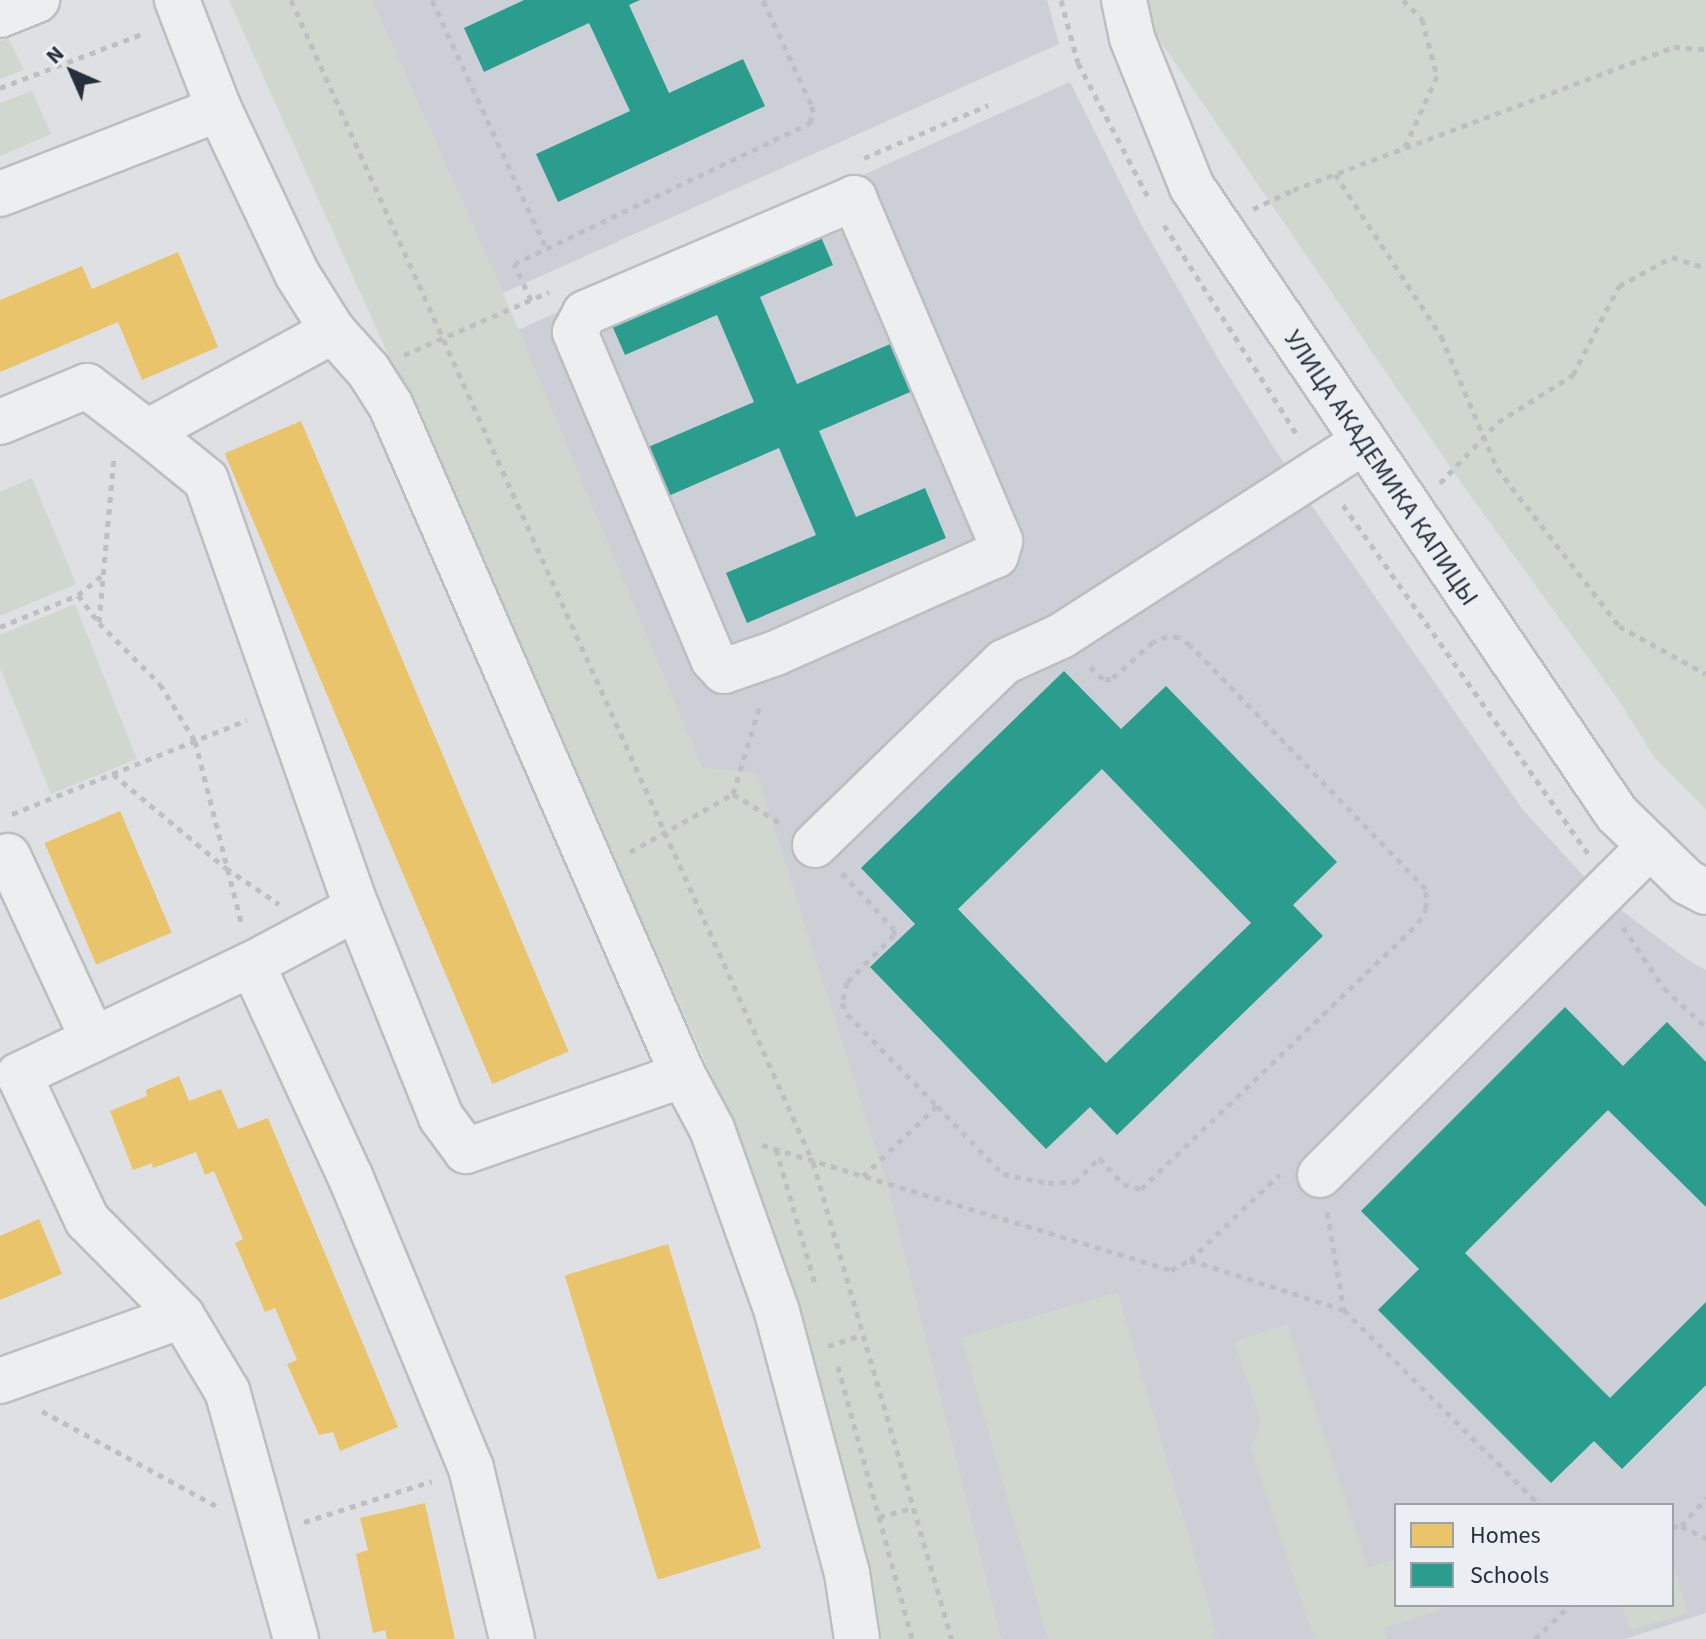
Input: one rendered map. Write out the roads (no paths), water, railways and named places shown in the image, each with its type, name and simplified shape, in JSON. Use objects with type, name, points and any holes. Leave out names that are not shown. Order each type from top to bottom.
[{"type":"street","points":[[0,15],[37,0]]},
{"type":"street","name":"УЛИЦА АКАДЕМИКА КАПИЦЫ","points":[[1124,0],[1132,38],[1192,187],[1555,727],[1617,814],[1687,882],[1706,892]]},
{"type":"street","points":[[180,10],[219,109],[297,274],[333,331],[368,370],[391,406],[683,1075],[712,1129],[777,1312],[847,1573],[857,1639]]},
{"type":"street","points":[[0,194],[219,109]]},
{"type":"street","points":[[854,198],[1000,541],[996,555],[985,563],[776,653],[734,670],[717,667],[575,332],[585,313],[854,198]]},
{"type":"street","points":[[133,421],[333,331]]},
{"type":"street","points":[[0,422],[87,386],[206,480],[357,908],[441,1117],[466,1151],[683,1075]]},
{"type":"street","points":[[815,845],[1004,662],[1061,636],[1363,442]]},
{"type":"street","points":[[4,838],[93,1039]]},
{"type":"street","points":[[1320,1175],[1650,846]]},
{"type":"street","points":[[296,1639],[227,1391],[182,1316],[87,1220],[10,1071],[93,1039],[252,964],[357,908]]},
{"type":"street","points":[[252,964],[350,1176],[471,1468],[512,1639]]},
{"type":"street","points":[[0,1381],[182,1316]]}]
